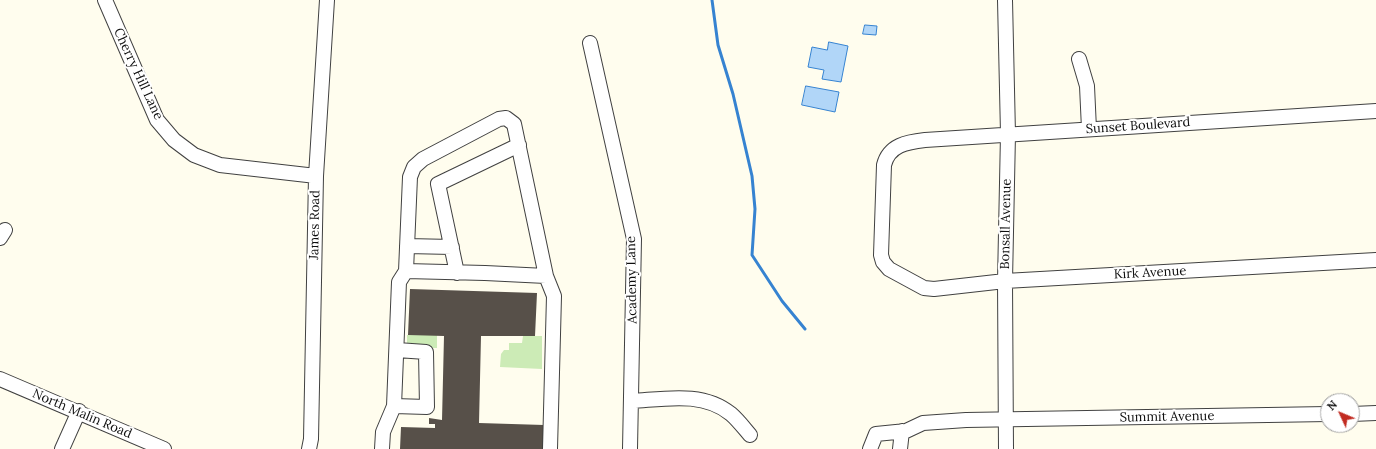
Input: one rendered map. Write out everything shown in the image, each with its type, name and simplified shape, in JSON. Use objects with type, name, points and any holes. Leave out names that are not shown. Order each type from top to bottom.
[{"type":"street","name":"Cherry Hill Lane","points":[[105,0],[157,120],[174,140],[194,156],[220,165],[316,176]]},
{"type":"street","name":"James Road","points":[[309,449],[311,439],[316,176],[327,0]]},
{"type":"street","name":"Bonsall Avenue","points":[[1005,0],[1008,134],[1006,449]]},
{"type":"street","name":"Academy Lane","points":[[590,43],[634,239],[630,449]]},
{"type":"street","points":[[1079,59],[1087,86],[1089,129]]},
{"type":"street","name":"Sunset Boulevard","points":[[924,288],[888,269],[882,259],[884,164],[890,152],[901,145],[925,140],[1008,134],[1376,111]]},
{"type":"street","points":[[382,449],[383,432],[394,406],[399,282],[406,271],[410,177],[414,167],[423,159],[499,119],[506,118],[514,124],[546,276],[554,296],[550,449]]},
{"type":"street","points":[[458,273],[438,184],[519,145]]},
{"type":"street","points":[[407,246],[452,247]]},
{"type":"street","name":"Kirk Avenue","points":[[924,288],[1006,281],[1376,260]]},
{"type":"street","points":[[406,271],[546,276]]},
{"type":"street","points":[[394,406],[427,407],[426,352],[397,350]]},
{"type":"street","name":"North Malin Road","points":[[0,379],[79,411],[164,449]]},
{"type":"street","points":[[632,401],[693,398],[714,403],[732,414],[750,435]]},
{"type":"street","points":[[62,449],[79,411]]},
{"type":"street","points":[[1360,414],[1376,413]]},
{"type":"street","name":"Summit Avenue","points":[[870,449],[876,434],[902,431],[923,423],[1006,419],[1320,414]]},
{"type":"street","points":[[900,449],[902,431]]},
{"type":"green space","points":[[407,335],[437,335],[437,348],[407,348]]},
{"type":"green space","points":[[523,336],[542,336],[542,369],[500,367],[501,354],[504,350],[509,350],[509,343],[522,343]]},
{"type":"water","points":[[865,25],[877,26],[876,35],[863,34]]},
{"type":"water","points":[[829,42],[848,46],[841,82],[822,79],[824,70],[808,67],[812,47],[827,50]]},
{"type":"water","points":[[806,86],[839,92],[835,112],[802,105]]},
{"type":"building","points":[[410,289],[537,293],[535,336],[481,336],[479,423],[544,425],[544,449],[400,449],[401,427],[435,428],[435,424],[429,424],[429,418],[442,420],[444,336],[408,335]]},
{"type":"waterway","points":[[712,0],[718,45],[733,94],[752,176],[755,209],[752,255],[782,301],[805,329]]}]
